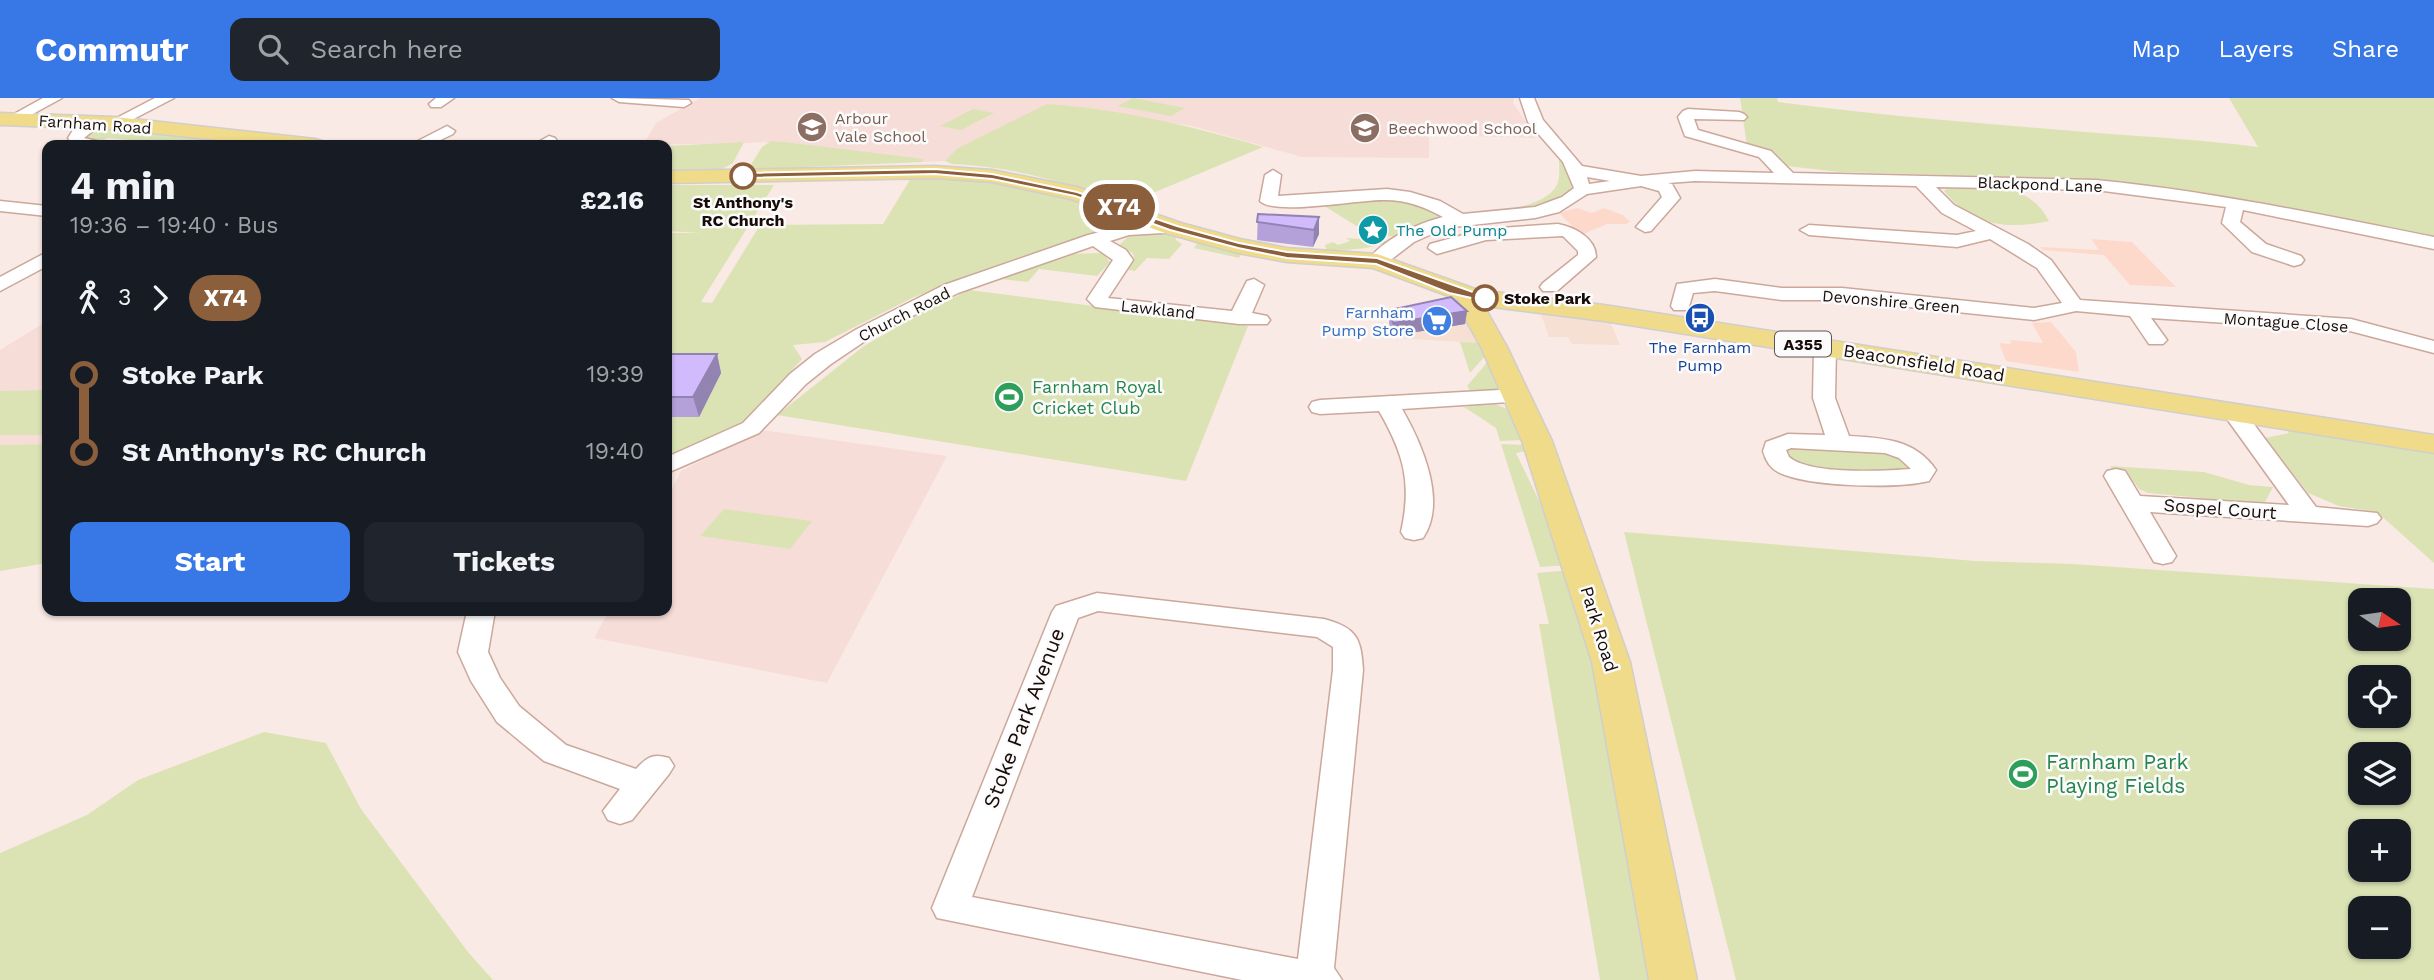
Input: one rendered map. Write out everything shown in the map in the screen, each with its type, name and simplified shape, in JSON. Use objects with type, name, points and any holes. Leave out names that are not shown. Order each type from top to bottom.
[{"type":"main road","name":"Farnham Road","points":[[7,119],[106,123],[241,140]]},
{"type":"main road","name":"A355","points":[[672,177],[947,173],[1035,184],[1089,198],[1132,222],[1173,228],[1287,255],[1377,261]]},
{"type":"main road","name":"Beaconsfield Road","points":[[1377,261],[1474,297],[1604,313],[2434,444]]},
{"type":"main road","name":"Park Road","points":[[1474,297],[1470,304],[1537,442],[1611,662],[1673,980]]},
{"type":"street","points":[[7,119],[55,98]]},
{"type":"street","points":[[78,140],[76,138],[81,130],[106,123],[167,98]]},
{"type":"street","points":[[619,98],[684,103]]},
{"type":"street","points":[[1377,261],[1406,239],[1439,223],[1549,209],[1572,201],[1582,190],[1578,170],[1541,128],[1528,109],[1527,98]]},
{"type":"street","points":[[1739,117],[1688,114],[1686,117],[1691,133],[1765,154],[1788,178]]},
{"type":"street","name":"Blackpond Lane","points":[[1578,170],[1641,181]]},
{"type":"street","points":[[1272,175],[1269,201],[1290,203],[1359,193],[1395,194],[1423,200],[1459,219]]},
{"type":"street","name":"Blackpond Lane","points":[[1582,190],[1695,176],[2109,186],[2236,204],[2434,243]]},
{"type":"street","points":[[1395,194],[1401,186],[1418,179]]},
{"type":"street","points":[[1641,181],[1666,188],[1671,198],[1645,227]]},
{"type":"street","points":[[1921,181],[1948,209],[2021,248],[2044,264],[2074,305]]},
{"type":"street","points":[[2236,204],[2231,223],[2259,248],[2294,260]]},
{"type":"street","points":[[0,206],[42,210]]},
{"type":"street","points":[[1491,216],[1506,233]]},
{"type":"street","name":"Church Road","points":[[672,464],[751,428],[798,379],[864,332],[951,289],[1095,239],[1132,222]]},
{"type":"street","points":[[1437,248],[1485,234],[1558,229],[1569,232],[1587,250],[1587,257],[1550,287]]},
{"type":"street","points":[[1808,230],[1957,241],[1991,233]]},
{"type":"street","name":"Lawkland","points":[[1095,239],[1119,254],[1123,260],[1097,299],[1102,303],[1260,320]]},
{"type":"street","points":[[0,285],[42,261]]},
{"type":"street","points":[[1239,318],[1254,285]]},
{"type":"street","name":"Devonshire Green","points":[[1679,292],[1716,285],[1782,294],[1842,294],[2034,314],[2074,305],[2136,311]]},
{"type":"street","points":[[2136,311],[2156,340]]},
{"type":"street","name":"Montague Close","points":[[2136,311],[2351,326],[2434,347]]},
{"type":"street","points":[[1825,348],[1824,398],[1839,442]]},
{"type":"street","points":[[1320,407],[1517,396]]},
{"type":"street","points":[[1386,402],[1413,448],[1421,503],[1414,532]]},
{"type":"street","name":"Sospel Court","points":[[2233,412],[2309,514]]},
{"type":"street","points":[[1788,441],[1839,442],[1903,449],[1918,461],[1924,470],[1920,476],[1901,479],[1803,472],[1786,467],[1775,456],[1774,447],[1788,441]]},
{"type":"street","name":"Sospel Court","points":[[2116,476],[2163,556]]},
{"type":"street","name":"Sospel Court","points":[[2131,503],[2368,518]]},
{"type":"street","name":"Stoke Park Avenue","points":[[1110,603],[1324,628],[1348,643],[1348,670],[1318,979],[950,908],[1066,612],[1081,605],[1110,603]]},
{"type":"street","points":[[480,616],[473,652],[486,681],[508,713],[555,753],[650,775],[620,811]]},
{"type":"shaded area","points":[[700,98],[1514,98],[1513,103],[1537,138],[1429,135],[1429,158],[1302,157],[1192,126],[1047,104],[945,161],[923,162],[924,160],[785,142],[672,144],[672,140],[646,140],[656,123]]},
{"type":"shaded area","points":[[1577,208],[1592,213],[1604,208],[1623,215],[1630,222],[1607,224],[1581,235],[1559,213]]},
{"type":"shaded area","points":[[2091,239],[2132,242],[2176,287],[2130,285],[2104,255],[2043,250],[2040,247],[2099,250]]},
{"type":"shaded area","points":[[1540,311],[1609,319],[1620,345],[1572,344],[1568,337],[1549,337]]},
{"type":"shaded area","points":[[1395,313],[1461,317],[1468,323],[1478,343],[1394,338]]},
{"type":"shaded area","points":[[2051,322],[2076,352],[2079,372],[2006,361],[1999,343],[2011,344],[2010,340],[2043,343],[2032,323]]},
{"type":"shaded area","points":[[42,324],[42,444],[0,445],[0,350]]},
{"type":"shaded area","points":[[762,430],[947,456],[827,683],[594,638],[606,616],[672,616],[672,489],[681,471]]},
{"type":"green space","points":[[1133,98],[1185,108],[1171,116],[1117,106]]},
{"type":"green space","points":[[1740,98],[1777,98],[1778,102],[1898,116],[2258,147],[2229,98],[2434,98],[2434,240],[2161,187],[2083,179],[1840,172],[1786,166],[1747,146]]},
{"type":"green space","points":[[1047,104],[1156,120],[1263,147],[1129,203],[1042,177],[945,161],[958,148]]},
{"type":"green space","points":[[973,109],[994,113],[961,130],[940,126]]},
{"type":"green space","points":[[98,127],[217,140],[86,140],[87,133]]},
{"type":"green space","points":[[771,141],[924,159],[923,162],[757,169],[750,166],[762,147]]},
{"type":"green space","points":[[744,142],[733,163],[722,169],[672,171],[672,146]]},
{"type":"green space","points":[[1559,159],[1569,174],[1571,193],[1545,206],[1478,215],[1523,206],[1546,197],[1558,182]]},
{"type":"green space","points":[[953,176],[1017,185],[1081,201],[1122,215],[1122,224],[1078,242],[914,297],[825,342],[793,345],[802,359],[744,423],[714,442],[672,456],[672,233],[701,233],[672,231],[672,185],[774,185],[701,302],[712,303],[760,225],[883,224],[911,178]]},
{"type":"green space","points":[[1953,185],[1995,187],[2020,193],[2031,199],[2049,221],[2005,225],[1978,218],[1966,212],[1944,191]]},
{"type":"green space","points":[[1400,198],[1434,209],[1441,215],[1441,219],[1398,237],[1357,233],[1363,230],[1321,204]]},
{"type":"green space","points":[[1162,232],[1175,235],[1176,240],[1182,244],[1169,259],[1147,258],[1135,271],[1123,269],[1134,261],[1133,253],[1117,247],[1130,235]]},
{"type":"green space","points":[[1178,236],[1242,253],[1239,258],[1194,248],[1197,244]]},
{"type":"green space","points":[[1346,238],[1387,243],[1327,252],[1325,245],[1350,241]]},
{"type":"green space","points":[[1102,253],[1110,262],[1097,276],[1039,269],[1028,282],[1001,279],[1067,254]]},
{"type":"green space","name":"Farnham Royal Cricket Club","points":[[969,290],[1248,326],[1186,481],[777,415],[864,346]]},
{"type":"green space","points":[[1460,342],[1481,343],[1486,355],[1470,373]]},
{"type":"green space","points":[[1490,359],[1501,387],[1496,391],[1474,396],[1467,386]]},
{"type":"green space","points":[[42,390],[42,435],[0,435],[0,391]]},
{"type":"green space","points":[[1492,403],[1513,411],[1524,440],[1500,441],[1496,428],[1464,407]]},
{"type":"green space","points":[[2281,424],[2434,447],[2434,563],[2377,512],[2339,506],[2308,493],[2265,438],[2289,433]]},
{"type":"green space","points":[[42,444],[42,564],[0,571],[0,445]]},
{"type":"green space","points":[[1501,444],[1525,445],[1526,451],[1516,453],[1570,565],[1540,567]]},
{"type":"green space","points":[[1786,445],[1894,453],[1915,468],[1903,475],[1803,467],[1783,458]]},
{"type":"green space","points":[[2110,466],[2204,472],[2249,485],[2273,487],[2264,504],[2148,493],[2139,489],[2134,482],[2121,481]]},
{"type":"green space","points":[[724,509],[812,521],[790,549],[700,536]]},
{"type":"green space","name":"Farnham Park Playing Fields","points":[[1624,532],[1976,561],[2073,564],[2434,589],[2434,980],[1736,980]]},
{"type":"green space","points":[[1572,570],[1588,628],[1658,980],[1600,980],[1539,624],[1549,624],[1537,573]]},
{"type":"green space","points":[[264,732],[326,743],[361,809],[468,952],[493,980],[0,980],[0,853],[87,815],[138,780]]},
{"type":"building","points":[[1258,214],[1319,217],[1314,230],[1257,222]]},
{"type":"building","points":[[1451,297],[1467,311],[1393,323],[1390,310]]},
{"type":"building","points":[[672,354],[717,354],[693,397],[672,397]]},
{"type":"bus line","name":"X74","points":[[743,176],[935,172],[992,176],[1077,194],[1123,208],[1173,228],[1238,246],[1341,261],[1377,261],[1453,290],[1485,298]]},
{"type":"place","name":"Arbour Vale School","points":[[812,127]]},
{"type":"place","name":"Beechwood School","points":[[1365,128]]},
{"type":"place","name":"St Anthony's RC Church","points":[[743,176]]},
{"type":"place","name":"The Old Pump","points":[[1373,230]]},
{"type":"place","name":"Stoke Park","points":[[1485,298]]},
{"type":"place","name":"The Farnham Pump","points":[[1700,318]]},
{"type":"place","name":"Farnham Pump Store","points":[[1437,321]]},
{"type":"place","name":"Farnham Royal Cricket Club","points":[[1009,397]]},
{"type":"place","name":"Farnham Park Playing Fields","points":[[2023,774]]}]
